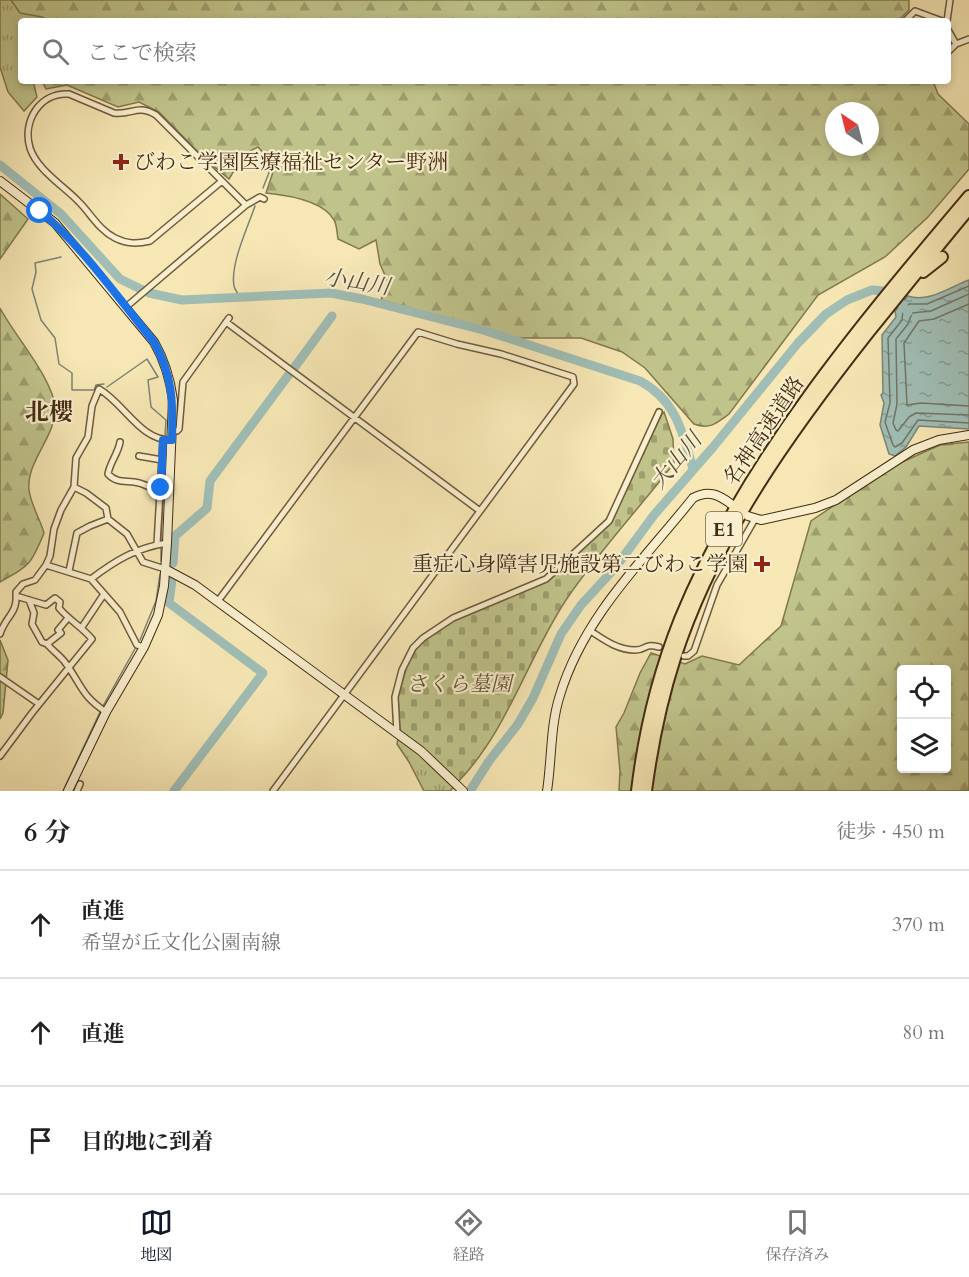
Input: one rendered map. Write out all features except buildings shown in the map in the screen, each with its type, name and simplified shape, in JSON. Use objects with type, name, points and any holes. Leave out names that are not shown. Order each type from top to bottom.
[{"type":"highway","points":[[925,248],[969,189]]},
{"type":"highway","name":"名神高速道路","points":[[646,791],[657,730],[676,658],[705,583],[722,549],[757,489],[806,415],[925,248],[969,196]]},
{"type":"highway","name":"名神高速道路","points":[[897,289],[969,209]]},
{"type":"highway","points":[[897,289],[942,257]]},
{"type":"highway","name":"名神高速道路","points":[[637,791],[647,727],[667,655],[714,545],[773,448],[805,402],[886,304]]},
{"type":"street","points":[[947,18],[950,0]]},
{"type":"street","points":[[908,18],[915,11],[934,18]]},
{"type":"street","points":[[951,35],[956,44]]},
{"type":"street","points":[[951,49],[956,44],[969,39]]},
{"type":"street","points":[[222,181],[150,241],[137,244],[124,242],[112,237],[98,225],[81,204],[61,187],[34,157],[28,138],[29,129],[40,103],[46,98],[61,93],[69,94],[114,113],[147,110],[156,115],[222,181],[246,205]]},
{"type":"street","points":[[0,181],[55,224],[154,342],[168,370],[173,400],[169,437],[167,543],[164,586],[158,615],[144,646],[106,712],[68,791]]},
{"type":"street","points":[[126,307],[246,205],[260,197],[264,199]]},
{"type":"street","points":[[157,544],[162,460],[169,437],[179,429],[183,382],[228,320],[480,511]]},
{"type":"street","points":[[218,601],[418,332],[501,354],[573,377],[574,384],[273,791]]},
{"type":"street","points":[[0,634],[4,623],[17,605],[16,592],[23,584],[35,580],[50,556],[54,529],[74,487],[76,458],[88,437],[92,406],[99,389],[113,398],[140,426],[169,437]]},
{"type":"street","points":[[396,733],[395,697],[402,670],[413,648],[453,618],[546,579],[609,521],[659,412]]},
{"type":"street","points":[[684,656],[694,651],[717,585],[752,518],[761,520],[823,506],[913,450],[939,440],[969,435]]},
{"type":"street","points":[[120,442],[118,454],[109,467],[110,477],[120,482],[139,483],[160,492],[169,492]]},
{"type":"street","points":[[139,456],[162,460]]},
{"type":"street","points":[[74,487],[106,508],[108,519],[127,534],[143,562],[165,569],[195,585],[218,601],[421,751],[461,790]]},
{"type":"street","points":[[547,791],[553,729],[560,695],[571,663],[588,630],[621,585],[693,498],[713,494],[731,504]]},
{"type":"street","points":[[69,571],[77,534],[108,519]]},
{"type":"street","points":[[92,579],[135,550],[167,543]]},
{"type":"street","points":[[46,565],[92,579],[120,612],[137,645],[144,646]]},
{"type":"street","points":[[82,627],[104,594]]},
{"type":"street","points":[[0,756],[92,639],[82,627],[58,608],[60,602],[55,598],[46,605],[16,596]]},
{"type":"street","points":[[29,600],[34,613],[32,624],[42,642],[66,663],[83,693],[93,704],[106,712]]},
{"type":"street","points":[[47,644],[60,633],[58,630],[68,618]]},
{"type":"street","points":[[588,630],[611,645],[621,648],[636,650],[649,645],[659,647]]},
{"type":"street","points":[[0,677],[39,704]]},
{"type":"street","points":[[77,791],[80,784]]},
{"type":"green space","points":[[0,0],[48,0],[43,18],[18,18],[18,84],[34,84],[37,97],[24,111],[8,92],[0,67]]},
{"type":"green space","points":[[11,0],[909,0],[909,10],[901,18],[44,18],[20,13]]},
{"type":"green space","points":[[44,84],[934,84],[938,94],[969,124],[969,169],[928,217],[885,257],[818,295],[729,414],[717,423],[700,426],[694,424],[645,368],[622,352],[581,338],[518,338],[381,300],[388,282],[380,264],[376,240],[359,249],[338,239],[334,220],[322,208],[303,200],[266,193],[275,166],[258,147],[244,154],[229,179],[203,157],[159,112],[139,102],[118,107],[67,85],[46,89]]},
{"type":"green space","points":[[0,194],[28,219],[0,259]]},
{"type":"green space","points":[[0,308],[41,371],[53,397],[55,408],[51,429],[29,479],[30,496],[44,533],[36,552],[28,563],[18,572],[0,582]]},
{"type":"green space","name":"さくら墓園","points":[[664,412],[673,439],[674,463],[591,565],[566,600],[504,717],[475,762],[458,782],[421,747],[400,731],[398,697],[408,662],[414,651],[423,641],[454,620],[549,580],[611,521]]},
{"type":"green space","points":[[969,442],[969,791],[619,791],[620,771],[616,727],[651,653],[685,664],[702,656],[739,665],[781,626],[811,521],[891,467],[940,445]]},
{"type":"green space","points":[[0,640],[8,660],[3,713],[0,719]]},
{"type":"green space","points":[[398,738],[419,753],[453,785],[453,788],[450,791],[424,791],[397,744]]},
{"type":"water","points":[[969,280],[969,429],[919,426],[906,447],[895,456],[889,454],[880,425],[884,403],[881,395],[883,393],[882,335],[896,317],[895,311],[908,296],[916,298],[931,296]]},
{"type":"waterway","name":"小山川","points":[[0,165],[61,214],[120,279],[149,293],[182,300],[331,293],[483,330],[640,381],[652,389],[670,408],[686,443],[693,469]]},
{"type":"waterway","points":[[263,188],[272,165]]},
{"type":"waterway","points":[[241,298],[234,286],[233,277],[240,246],[255,206]]},
{"type":"waterway","points":[[61,257],[35,263],[36,272],[32,289],[41,320],[55,338],[59,364],[72,373],[72,390],[94,390],[96,385],[104,384]]},
{"type":"waterway","name":"大山川","points":[[470,791],[489,761],[518,724],[533,698],[561,634],[581,605],[615,568],[654,515],[798,343],[826,314],[847,300],[872,290],[883,291],[908,312]]},
{"type":"waterway","points":[[294,368],[332,316]]},
{"type":"waterway","points":[[107,387],[147,359],[158,377],[148,380],[151,407],[166,420],[165,436]]},
{"type":"waterway","points":[[173,563],[175,536],[207,508],[210,481],[290,373]]},
{"type":"waterway","points":[[163,489],[164,474]]},
{"type":"waterway","points":[[161,540],[163,495]]},
{"type":"waterway","points":[[161,547],[161,561]]},
{"type":"waterway","points":[[140,640],[156,601],[160,574]]},
{"type":"waterway","points":[[172,579],[169,603],[263,673],[174,791]]},
{"type":"waterway","points":[[103,706],[136,647]]},
{"type":"waterway","points":[[63,791],[100,712]]},
{"type":"place","name":"びわこ学園医療福祉センター野洲","points":[[121,162]]},
{"type":"place","name":"重症心身障害児施設第二びわこ学園","points":[[762,564]]},
{"type":"district","name":"北櫻","points":[[49,412]]},
{"type":"route","points":[[40,211],[75,246],[126,307],[154,342],[168,370],[173,400],[172,440],[163,440],[161,488]]}]
